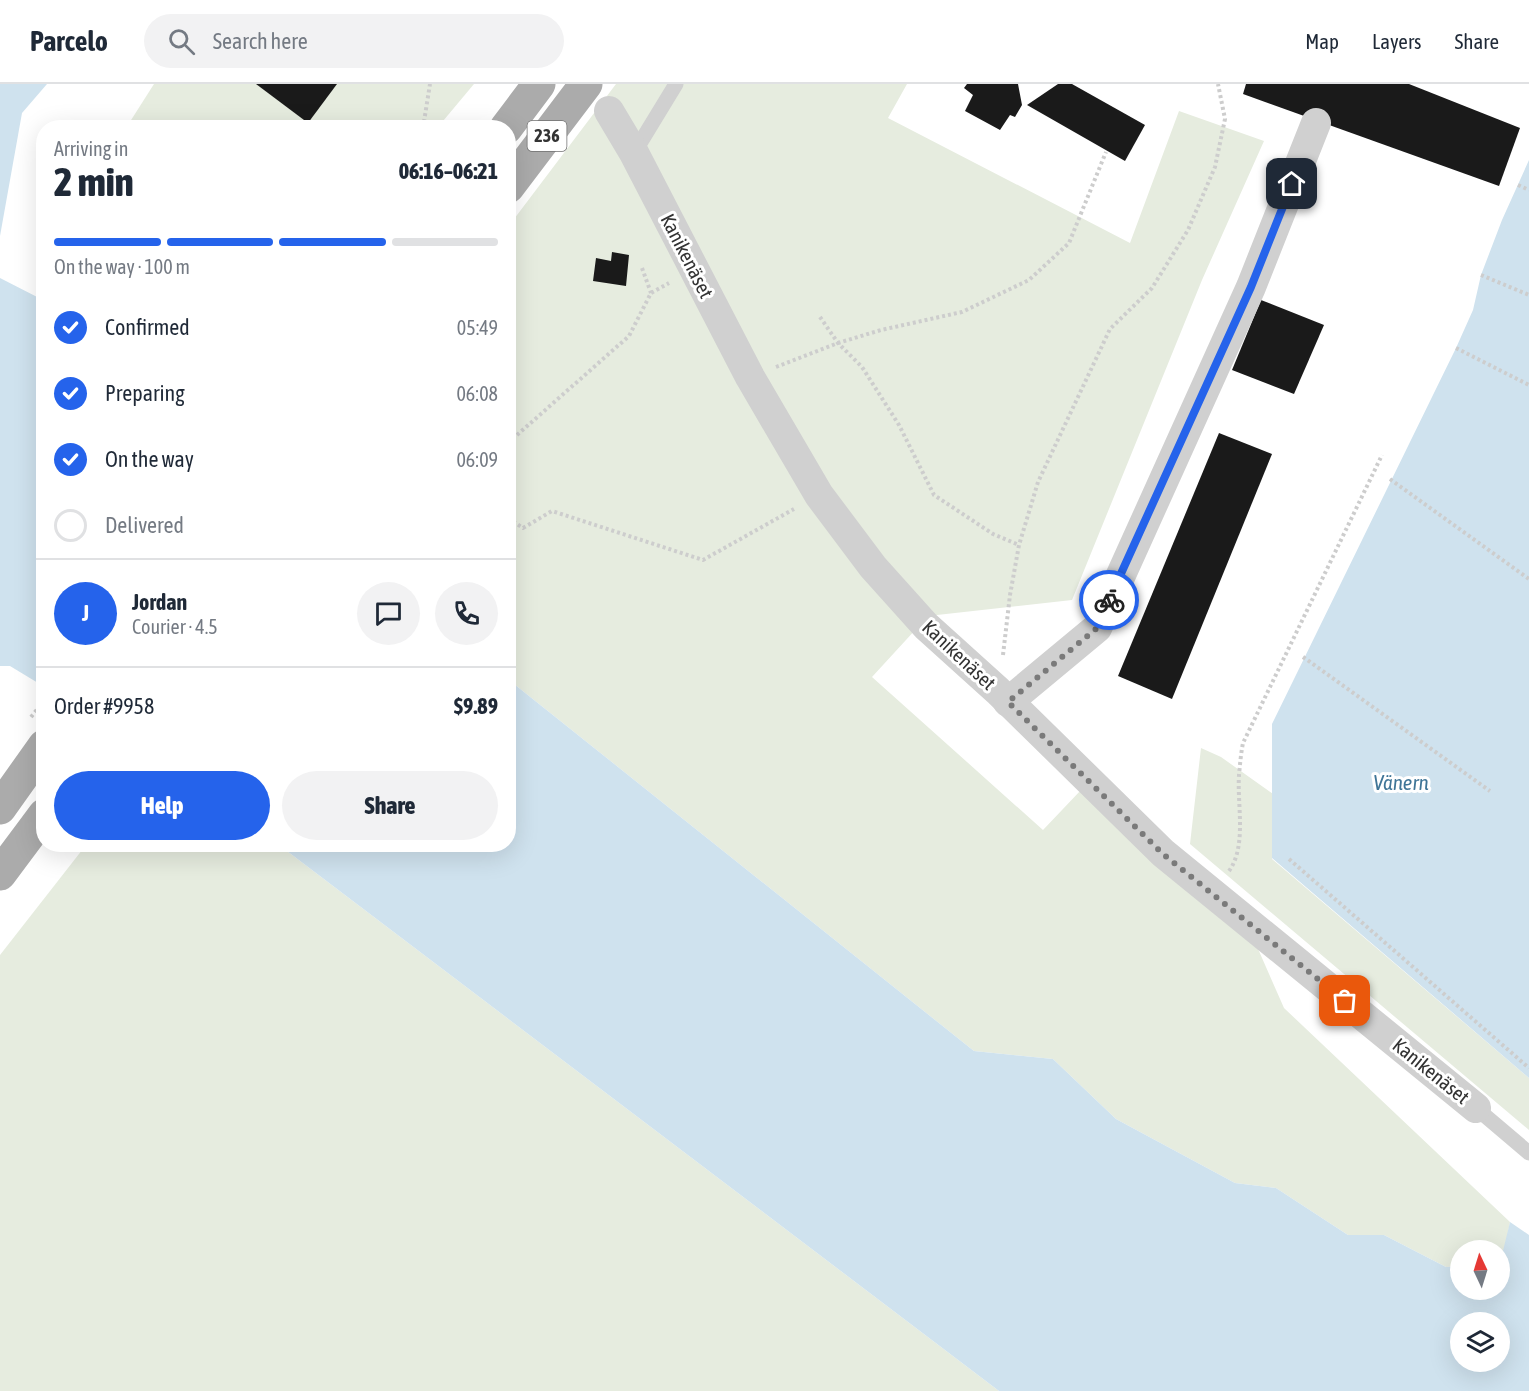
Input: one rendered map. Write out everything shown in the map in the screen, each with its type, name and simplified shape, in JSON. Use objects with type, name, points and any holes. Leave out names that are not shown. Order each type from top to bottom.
[{"type":"main road","name":"236","points":[[512,120],[539,84]]},
{"type":"main road","name":"236","points":[[516,176],[586,84]]},
{"type":"main road","points":[[0,808],[36,756]]},
{"type":"main road","points":[[0,874],[36,826]]},
{"type":"street","name":"Kanikenäset","points":[[609,111],[634,153],[750,377],[819,495],[873,567],[926,626],[1003,697],[1163,854],[1476,1108]]},
{"type":"street","points":[[1003,697],[1097,628],[1251,287],[1316,123]]},
{"type":"lane","points":[[634,153],[676,84]]},
{"type":"lane","name":"Kanikenäset","points":[[1476,1108],[1529,1153]]},
{"type":"path","points":[[424,120],[430,84]]},
{"type":"path","points":[[1003,697],[1010,595],[1019,545],[1038,483],[1110,329],[1152,288],[1188,230],[1215,167],[1225,119],[1218,84]]},
{"type":"path","points":[[750,377],[838,343],[881,330],[962,312],[1029,280],[1069,243],[1106,152]]},
{"type":"path","points":[[1518,185],[1529,190]]},
{"type":"path","points":[[642,268],[651,293]]},
{"type":"path","points":[[516,435],[629,336],[651,293],[693,269]]},
{"type":"path","points":[[1481,275],[1529,295]]},
{"type":"path","points":[[820,317],[838,343],[862,367],[899,425],[934,495],[993,534],[1019,545]]},
{"type":"path","points":[[1456,348],[1529,386]]},
{"type":"path","points":[[1213,894],[1234,864],[1239,837],[1239,775],[1243,743],[1382,456]]},
{"type":"path","points":[[1390,479],[1529,579]]},
{"type":"path","points":[[516,523],[524,528],[552,511],[704,560],[819,495]]},
{"type":"path","points":[[1303,657],[1490,791]]},
{"type":"path","points":[[1289,859],[1529,1068]]},
{"type":"shaded area","points":[[154,84],[474,84],[444,120],[131,120]]},
{"type":"shaded area","points":[[616,84],[907,84],[888,118],[1130,243],[1179,111],[1264,141],[1202,280],[1072,600],[928,616],[872,677],[1043,830],[1081,790],[1255,942],[1284,1008],[1510,1222],[1506,1240],[1450,1240],[1450,1267],[1446,1267],[1384,1235],[1348,1235],[1276,1188],[1235,1183],[1116,1119],[1053,1059],[974,1051],[516,686],[516,216]]},
{"type":"shaded area","points":[[1201,748],[1221,757],[1273,794],[1272,859],[1529,1078],[1529,1130],[1190,844]]},
{"type":"shaded area","points":[[81,852],[288,852],[999,1391],[0,1391],[0,955]]},
{"type":"water","points":[[0,84],[47,84],[22,113],[0,236]]},
{"type":"water","name":"Vänern","points":[[1529,160],[1529,1078],[1272,858],[1272,724],[1456,348],[1473,310],[1481,275],[1502,220]]},
{"type":"water","points":[[0,278],[36,296],[36,682],[10,666],[0,666]]},
{"type":"water","points":[[516,686],[974,1051],[1053,1059],[1116,1119],[1235,1183],[1276,1188],[1348,1235],[1384,1235],[1446,1267],[1450,1267],[1450,1300],[1510,1300],[1510,1240],[1506,1240],[1510,1222],[1529,1235],[1529,1391],[999,1391],[288,852],[516,852]]},
{"type":"building","points":[[256,84],[337,84],[310,120],[304,120]]},
{"type":"building","points":[[967,84],[1018,84],[1022,105],[1015,117],[1010,115],[1000,130],[965,111],[973,95],[964,88]]},
{"type":"building","points":[[1058,84],[1072,84],[1145,125],[1125,161],[1027,105]]},
{"type":"building","points":[[1246,84],[1409,84],[1520,128],[1499,186],[1243,94]]},
{"type":"building","points":[[612,252],[629,255],[626,286],[593,281],[596,258],[611,261]]},
{"type":"building","points":[[1261,300],[1324,325],[1294,394],[1232,370]]},
{"type":"building","points":[[1219,433],[1272,454],[1172,699],[1118,676]]},
{"type":"way so far","points":[[1109,600],[1097,628],[1008,702],[1163,854],[1345,1001]]},
{"type":"route","points":[[1109,600],[1251,287],[1292,184]]}]
